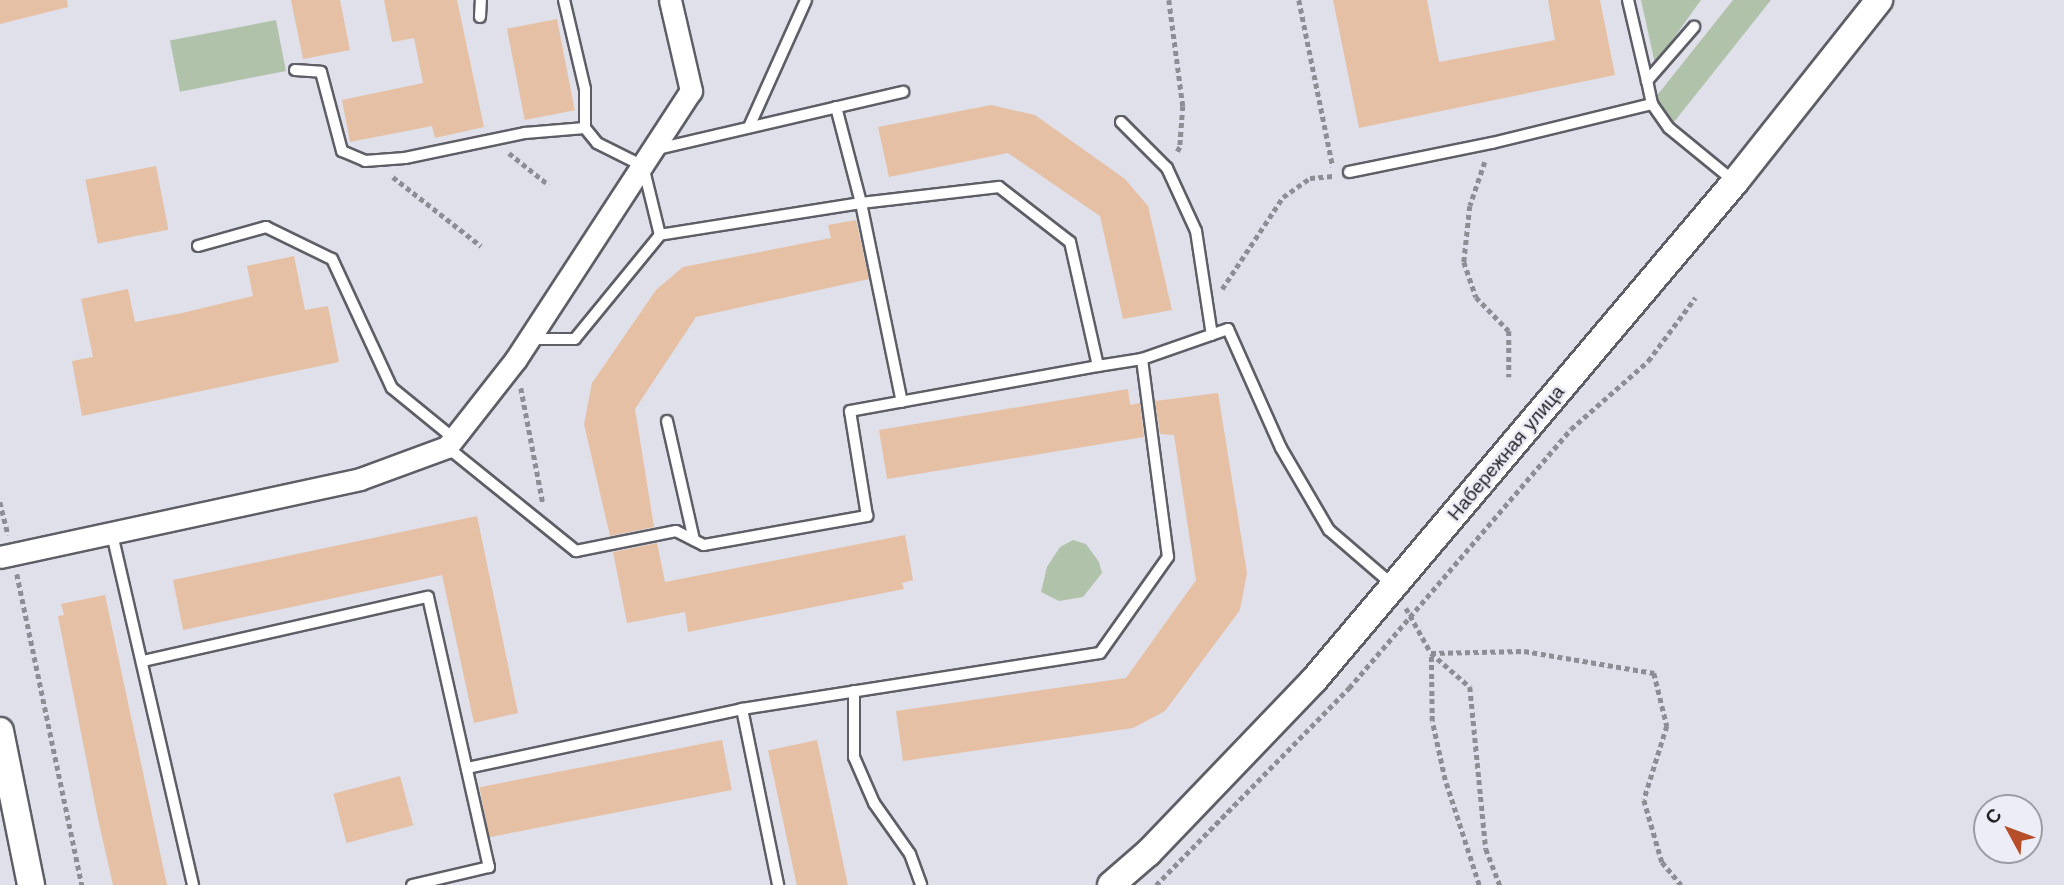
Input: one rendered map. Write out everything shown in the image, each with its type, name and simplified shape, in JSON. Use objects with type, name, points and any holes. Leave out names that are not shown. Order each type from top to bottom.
[{"type":"street","points":[[7,556],[360,479],[450,442],[516,359],[691,91],[670,0]]},
{"type":"street","name":"Набережная улица","points":[[1111,885],[1149,853],[1314,680],[1735,182],[1879,0]]},
{"type":"street","points":[[0,731],[3,761],[32,885]]},
{"type":"lane","points":[[480,17],[481,0]]},
{"type":"lane","points":[[564,0],[585,89],[584,128],[597,143],[648,158],[749,127],[903,92]]},
{"type":"lane","points":[[749,127],[806,0]]},
{"type":"lane","points":[[1628,0],[1651,104],[1669,128],[1735,182]]},
{"type":"lane","points":[[1647,81],[1694,27]]},
{"type":"lane","points":[[295,70],[321,72],[342,151],[373,161],[405,158],[525,133],[584,128]]},
{"type":"lane","points":[[1349,172],[1492,143],[1651,104]]},
{"type":"lane","points":[[836,107],[861,203],[902,402]]},
{"type":"lane","points":[[1121,122],[1167,169],[1196,230],[1212,335]]},
{"type":"lane","points":[[648,158],[660,234]]},
{"type":"lane","points":[[529,339],[575,339],[660,234],[861,203],[999,187],[1070,242],[1098,366]]},
{"type":"lane","points":[[198,246],[266,227],[332,259],[392,388],[548,531],[576,551],[676,531],[704,545],[867,516],[850,411],[1142,359],[1228,329],[1281,448],[1329,530],[1394,586]]},
{"type":"lane","points":[[467,768],[742,709],[1100,653],[1168,557],[1142,359]]},
{"type":"lane","points":[[667,421],[694,540]]},
{"type":"lane","points":[[112,534],[193,885]]},
{"type":"lane","points":[[143,661],[428,597],[489,867],[412,885]]},
{"type":"lane","points":[[854,691],[854,757],[874,803],[910,854],[921,885]]},
{"type":"lane","points":[[742,709],[778,885]]},
{"type":"path","points":[[1167,169],[1180,147],[1183,106],[1169,0]]},
{"type":"path","points":[[1299,0],[1334,176]]},
{"type":"path","points":[[492,139],[549,185]]},
{"type":"path","points":[[1492,143],[1470,206],[1465,262],[1476,297],[1509,331],[1509,377]]},
{"type":"path","points":[[373,161],[481,246]]},
{"type":"path","points":[[1209,309],[1283,197],[1310,178],[1349,172]]},
{"type":"path","points":[[1157,885],[1349,688],[1571,429],[1647,360],[1695,298]]},
{"type":"path","points":[[516,359],[548,531]]},
{"type":"path","points":[[0,502],[7,556],[82,885]]},
{"type":"path","points":[[1394,586],[1431,653],[1470,687],[1486,849],[1500,885]]},
{"type":"path","points":[[1431,653],[1524,651],[1654,673],[1667,726],[1644,800],[1662,862],[1681,885]]},
{"type":"path","points":[[1431,653],[1432,721],[1445,780],[1479,885]]},
{"type":"green space","points":[[1641,0],[1701,0],[1655,64]]},
{"type":"green space","points":[[1733,0],[1771,0],[1674,122],[1660,111],[1655,98]]},
{"type":"green space","points":[[276,20],[286,71],[180,92],[170,41]]},
{"type":"green space","points":[[1073,540],[1086,544],[1099,562],[1102,573],[1083,597],[1059,601],[1041,592],[1047,567],[1060,547]]},
{"type":"building","points":[[0,0],[67,0],[68,7],[0,24]]},
{"type":"building","points":[[291,0],[340,0],[350,50],[303,59]]},
{"type":"building","points":[[384,0],[457,0],[484,127],[435,138],[432,126],[350,142],[342,100],[423,83],[414,38],[392,42]]},
{"type":"building","points":[[1333,0],[1427,0],[1439,62],[1555,40],[1548,0],[1600,0],[1615,75],[1359,128]]},
{"type":"building","points":[[557,19],[575,110],[525,120],[507,29]]},
{"type":"building","points":[[991,105],[1035,115],[1125,179],[1148,206],[1172,310],[1123,319],[1100,216],[1008,153],[889,177],[878,127]]},
{"type":"building","points":[[156,166],[168,230],[98,244],[85,180]]},
{"type":"building","points":[[856,220],[869,279],[696,317],[635,409],[654,527],[610,536],[584,424],[592,383],[656,290],[683,267],[831,238],[828,225]]},
{"type":"building","points":[[294,256],[305,310],[328,306],[339,362],[82,416],[72,361],[93,357],[81,299],[128,289],[135,322],[182,313],[253,296],[247,266]]},
{"type":"building","points":[[1128,389],[1130,405],[1140,403],[1144,437],[887,479],[879,430]]},
{"type":"building","points":[[1218,393],[1247,573],[1240,610],[1165,711],[1133,728],[903,761],[896,711],[1126,678],[1196,580],[1174,435],[1160,434],[1155,401]]},
{"type":"building","points":[[477,516],[518,713],[474,723],[442,575],[183,630],[173,580]]},
{"type":"building","points":[[905,535],[913,580],[902,583],[904,589],[688,632],[685,612],[627,623],[613,552],[657,543],[665,582]]},
{"type":"building","points":[[105,595],[167,885],[113,885],[98,819],[58,616],[64,615],[61,604]]},
{"type":"building","points":[[722,740],[732,790],[489,837],[480,787]]},
{"type":"building","points":[[817,740],[848,885],[797,885],[768,750]]},
{"type":"building","points":[[400,776],[413,825],[347,843],[333,794]]}]
